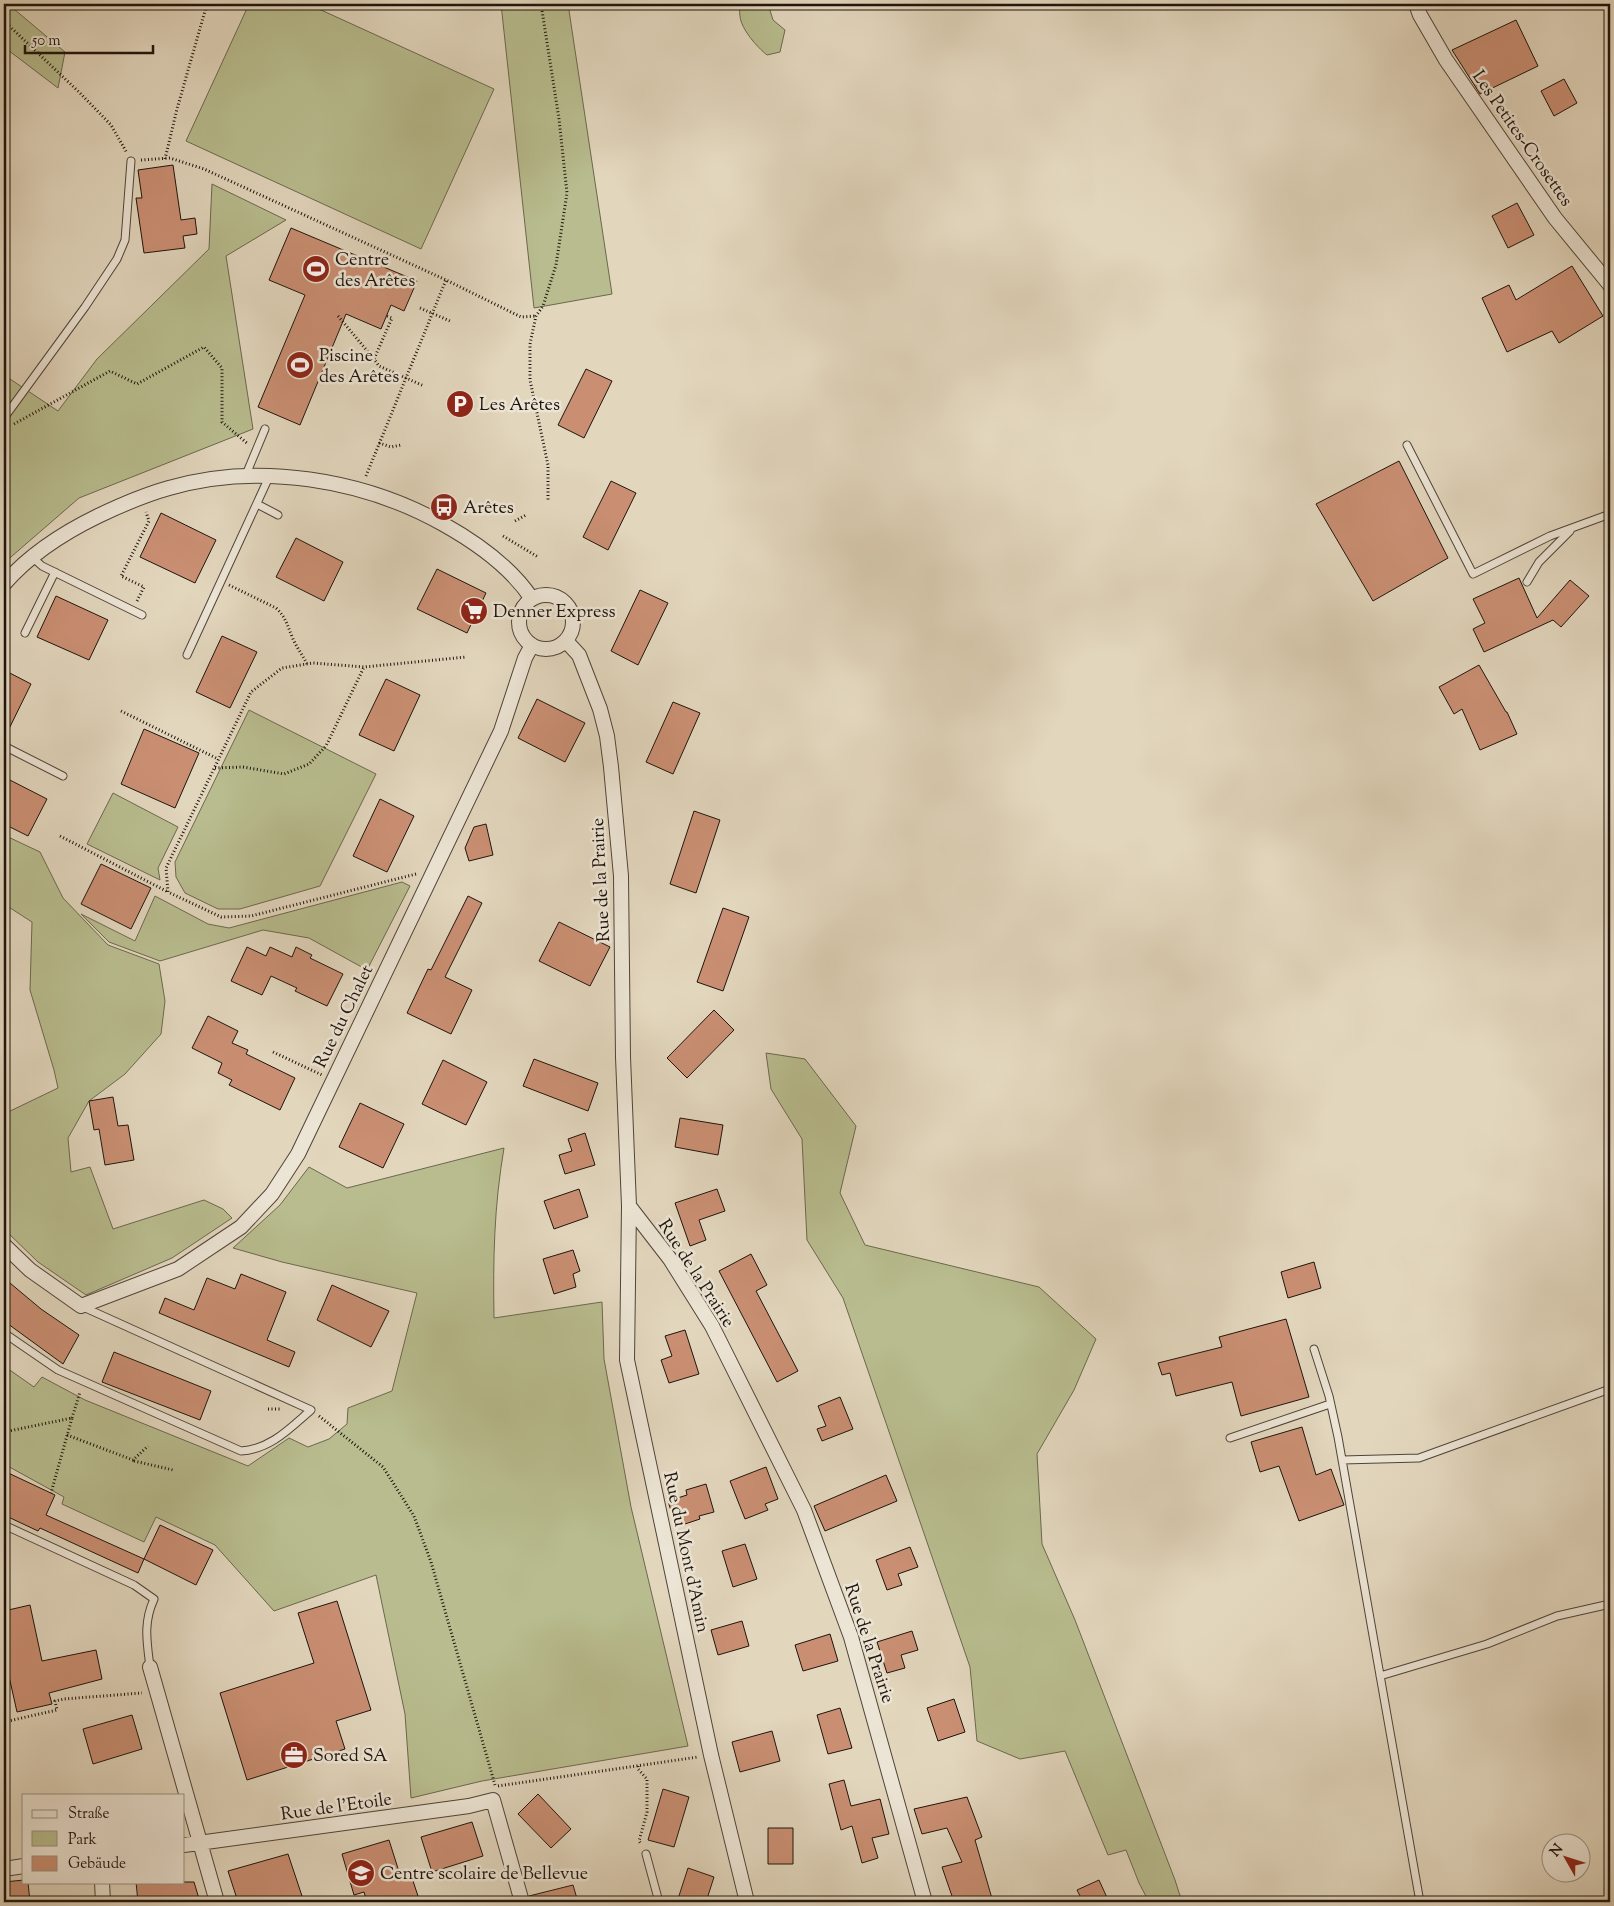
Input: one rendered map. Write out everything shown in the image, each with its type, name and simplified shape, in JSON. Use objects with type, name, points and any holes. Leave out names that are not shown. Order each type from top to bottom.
[{"type":"street","name":"Les Petites-Crosettes","points":[[1416,4],[1446,60],[1549,210],[1610,285]]},
{"type":"street","points":[[4,584],[32,557],[65,534],[124,504],[169,488],[213,479],[270,476],[314,479],[360,489],[421,512],[479,546],[519,582],[532,599]]},
{"type":"street","points":[[540,596],[556,597],[568,607],[573,621],[566,641],[550,649],[532,645],[525,639],[519,622],[525,605],[532,599],[540,596]]},
{"type":"street","name":"Rue de la Prairie","points":[[566,641],[579,655],[600,709],[607,736],[611,767],[621,876],[623,1057],[629,1206],[670,1259],[712,1326],[804,1510],[851,1637],[925,1902]]},
{"type":"street","name":"Rue du Chalet","points":[[81,1306],[178,1269],[241,1227],[272,1194],[298,1154],[501,731],[525,658],[532,645]]},
{"type":"street","name":"Rue du Mont d'Amin","points":[[629,1206],[627,1360],[711,1755],[747,1902]]},
{"type":"street","points":[[4,1246],[30,1270],[81,1306]]},
{"type":"street","points":[[150,1667],[217,1902]]},
{"type":"street","points":[[494,1800],[522,1902]]},
{"type":"street","name":"Rue de l'Etoile","points":[[185,1845],[469,1806],[494,1800]]},
{"type":"street","points":[[4,1869],[22,1866]]},
{"type":"street","points":[[102,1884],[103,1902]]},
{"type":"lane","points":[[4,418],[85,307],[117,259],[125,240],[132,161]]},
{"type":"lane","points":[[245,477],[265,428]]},
{"type":"lane","points":[[1407,445],[1473,574],[1527,547],[1610,514]]},
{"type":"lane","points":[[187,655],[270,476]]},
{"type":"lane","points":[[257,504],[278,515]]},
{"type":"lane","points":[[1527,582],[1539,562],[1574,528]]},
{"type":"lane","points":[[32,557],[42,566],[142,615]]},
{"type":"lane","points":[[25,633],[55,572]]},
{"type":"lane","points":[[4,746],[64,776]]},
{"type":"lane","points":[[4,1333],[58,1370],[242,1451],[261,1447],[273,1441],[311,1410],[81,1306]]},
{"type":"lane","points":[[1314,1349],[1330,1404],[1342,1460],[1420,1902]]},
{"type":"lane","points":[[1342,1460],[1419,1458],[1579,1402],[1610,1389]]},
{"type":"lane","points":[[1230,1438],[1330,1404]]},
{"type":"lane","points":[[4,1525],[134,1585],[154,1599],[148,1613],[146,1636],[150,1667]]},
{"type":"lane","points":[[1380,1676],[1488,1644],[1557,1616],[1610,1604]]},
{"type":"lane","points":[[646,1854],[659,1902]]},
{"type":"path","points":[[165,159],[207,4]]},
{"type":"path","points":[[541,4],[559,119],[567,193],[556,265],[543,306],[536,316],[530,344],[530,380],[548,465],[548,501]]},
{"type":"path","points":[[4,22],[80,92],[110,125],[132,161],[170,158],[204,169],[446,280],[521,317],[536,316]]},
{"type":"path","points":[[364,478],[446,280]]},
{"type":"path","points":[[420,308],[450,321]]},
{"type":"path","points":[[338,316],[379,366],[424,386]]},
{"type":"path","points":[[374,359],[392,318],[387,316]]},
{"type":"path","points":[[12,426],[110,371],[136,384],[204,347],[222,368],[222,422],[256,451]]},
{"type":"path","points":[[380,442],[391,447],[400,445]]},
{"type":"path","points":[[132,611],[144,587],[120,576],[149,521],[146,512]]},
{"type":"path","points":[[515,521],[526,514]]},
{"type":"path","points":[[503,536],[538,557]]},
{"type":"path","points":[[221,581],[276,608],[286,618],[294,640],[307,664]]},
{"type":"path","points":[[168,892],[166,868],[251,692],[282,668],[307,664],[364,667],[466,657]]},
{"type":"path","points":[[214,768],[243,767],[284,774],[309,764],[326,746],[364,667]]},
{"type":"path","points":[[121,711],[218,759]]},
{"type":"path","points":[[60,836],[221,917],[251,916],[435,869]]},
{"type":"path","points":[[273,1052],[333,1081]]},
{"type":"path","points":[[51,1493],[79,1396]]},
{"type":"path","points":[[311,1410],[335,1427],[383,1467],[414,1516],[431,1562],[495,1786],[494,1800]]},
{"type":"path","points":[[4,1432],[72,1418]]},
{"type":"path","points":[[67,1435],[133,1460],[173,1470]]},
{"type":"path","points":[[133,1460],[148,1446]]},
{"type":"path","points":[[4,1722],[56,1710],[55,1701],[64,1699],[157,1691]]},
{"type":"path","points":[[501,1785],[700,1757]]},
{"type":"path","points":[[638,1766],[638,1769],[647,1779],[646,1812],[640,1841],[646,1854]]},
{"type":"green space","points":[[4,4],[8,4],[65,52],[58,88],[4,47]]},
{"type":"green space","points":[[249,4],[308,4],[494,89],[421,249],[186,141]]},
{"type":"green space","points":[[501,4],[568,4],[612,294],[534,308]]},
{"type":"green space","points":[[741,4],[768,4],[773,20],[785,30],[780,52],[767,55],[754,43],[741,21]]},
{"type":"green space","points":[[212,184],[286,220],[226,256],[253,429],[79,498],[4,563],[4,375],[58,411],[97,359],[209,249]]},
{"type":"green space","points":[[249,710],[376,774],[320,886],[240,909],[218,909],[185,893],[176,877],[175,862]]},
{"type":"green space","points":[[113,793],[178,827],[158,868],[160,880],[87,844]]},
{"type":"green space","points":[[4,835],[40,852],[63,898],[108,945],[159,964],[165,1001],[161,1034],[125,1074],[89,1101],[68,1138],[71,1172],[90,1167],[113,1229],[204,1200],[223,1209],[232,1218],[172,1258],[86,1295],[38,1262],[4,1229],[4,1114],[58,1088],[30,990],[32,922],[4,904]]},
{"type":"green space","points":[[402,882],[410,886],[367,970],[309,938],[263,930],[160,961],[109,942],[81,914],[135,941],[155,896],[208,924],[229,928]]},
{"type":"green space","points":[[766,1053],[805,1059],[856,1126],[840,1193],[865,1245],[1039,1287],[1096,1339],[1074,1390],[1037,1454],[1042,1544],[1075,1620],[1182,1902],[1149,1902],[1126,1850],[1108,1855],[1065,1751],[1020,1759],[977,1741],[970,1667],[843,1298],[807,1240],[802,1139],[771,1089]]},
{"type":"green space","points":[[504,1148],[495,1233],[494,1318],[602,1302],[604,1359],[631,1507],[688,1746],[482,1781],[411,1798],[405,1714],[376,1575],[274,1611],[215,1545],[156,1517],[144,1542],[62,1504],[64,1497],[4,1464],[4,1366],[34,1387],[42,1377],[85,1400],[248,1466],[289,1438],[308,1447],[329,1439],[347,1424],[348,1408],[392,1391],[417,1293],[282,1262],[233,1248],[280,1205],[309,1167],[347,1188]]},
{"type":"building","points":[[1516,20],[1538,66],[1480,94],[1452,50]]},
{"type":"building","points":[[1564,79],[1577,103],[1554,116],[1541,91]]},
{"type":"building","points":[[173,165],[181,220],[195,218],[197,234],[183,236],[185,248],[144,253],[136,198],[142,198],[138,170]]},
{"type":"building","points":[[1517,203],[1534,235],[1508,248],[1492,216]]},
{"type":"building","points":[[291,228],[417,281],[404,311],[391,305],[381,329],[346,314],[300,425],[258,407],[305,295],[269,280]]},
{"type":"building","points":[[1572,266],[1603,316],[1559,343],[1552,331],[1507,352],[1482,298],[1509,285],[1516,300]]},
{"type":"building","points":[[586,369],[612,381],[584,438],[558,425]]},
{"type":"building","points":[[1399,461],[1448,558],[1373,601],[1316,504]]},
{"type":"building","points":[[611,481],[636,493],[608,550],[583,537]]},
{"type":"building","points":[[161,513],[216,540],[195,583],[140,557]]},
{"type":"building","points":[[296,538],[343,562],[324,601],[276,577]]},
{"type":"building","points":[[437,569],[486,593],[467,633],[417,609]]},
{"type":"building","points":[[1519,578],[1537,618],[1570,580],[1589,596],[1561,627],[1553,620],[1484,652],[1473,629],[1485,623],[1473,599]]},
{"type":"building","points":[[640,590],[668,603],[638,665],[611,651]]},
{"type":"building","points":[[56,596],[108,620],[89,660],[37,637]]},
{"type":"building","points":[[222,636],[257,652],[230,708],[196,692]]},
{"type":"building","points":[[1479,665],[1507,712],[1517,734],[1480,750],[1462,709],[1454,714],[1439,687]]},
{"type":"building","points":[[4,670],[31,684],[4,739]]},
{"type":"building","points":[[386,679],[420,695],[394,751],[359,735]]},
{"type":"building","points":[[537,699],[585,723],[565,762],[518,738]]},
{"type":"building","points":[[673,702],[700,713],[673,774],[646,762]]},
{"type":"building","points":[[144,729],[199,753],[175,808],[121,784]]},
{"type":"building","points":[[4,777],[47,799],[28,836],[4,824]]},
{"type":"building","points":[[380,799],[414,816],[387,872],[353,856]]},
{"type":"building","points":[[694,811],[720,820],[696,893],[670,884]]},
{"type":"building","points":[[486,824],[493,855],[469,861],[465,848],[474,827]]},
{"type":"building","points":[[101,864],[151,888],[131,929],[81,904]]},
{"type":"building","points":[[468,896],[482,903],[445,977],[472,990],[451,1034],[407,1013],[428,969],[431,970]]},
{"type":"building","points":[[723,908],[749,917],[723,991],[697,982]]},
{"type":"building","points":[[559,922],[610,947],[590,986],[539,961]]},
{"type":"building","points":[[247,947],[266,956],[270,947],[292,957],[296,947],[312,955],[310,958],[343,974],[327,1006],[295,991],[297,988],[271,976],[262,995],[231,981]]},
{"type":"building","points":[[714,1010],[734,1030],[687,1078],[667,1058]]},
{"type":"building","points":[[208,1016],[238,1031],[232,1043],[248,1050],[246,1054],[295,1078],[280,1110],[229,1085],[232,1080],[218,1073],[222,1063],[192,1048]]},
{"type":"building","points":[[534,1059],[598,1083],[588,1111],[523,1086]]},
{"type":"building","points":[[443,1060],[487,1082],[466,1125],[422,1104]]},
{"type":"building","points":[[113,1097],[118,1126],[128,1125],[134,1160],[105,1165],[99,1129],[94,1130],[89,1101]]},
{"type":"building","points":[[360,1103],[404,1124],[383,1168],[339,1147]]},
{"type":"building","points":[[680,1118],[723,1125],[718,1155],[675,1147]]},
{"type":"building","points":[[585,1133],[595,1165],[565,1174],[559,1155],[572,1151],[568,1139]]},
{"type":"building","points":[[579,1189],[588,1217],[554,1229],[544,1201]]},
{"type":"building","points":[[717,1189],[725,1211],[699,1220],[706,1240],[690,1246],[675,1203]]},
{"type":"building","points":[[573,1250],[580,1271],[573,1274],[576,1287],[554,1294],[543,1259]]},
{"type":"building","points":[[751,1254],[767,1285],[756,1291],[798,1371],[777,1382],[719,1271]]},
{"type":"building","points":[[1314,1262],[1321,1288],[1288,1298],[1281,1272]]},
{"type":"building","points":[[241,1274],[286,1292],[267,1340],[295,1352],[289,1367],[159,1313],[165,1298],[194,1310],[207,1278],[235,1289]]},
{"type":"building","points":[[4,1278],[41,1309],[79,1335],[63,1364],[4,1321]]},
{"type":"building","points":[[332,1285],[389,1311],[371,1347],[317,1320]]},
{"type":"building","points":[[1286,1319],[1309,1397],[1241,1416],[1232,1382],[1176,1396],[1170,1373],[1162,1375],[1158,1363],[1222,1347],[1219,1337]]},
{"type":"building","points":[[685,1330],[699,1374],[669,1383],[661,1360],[672,1356],[665,1336]]},
{"type":"building","points":[[114,1352],[211,1391],[200,1420],[102,1382]]},
{"type":"building","points":[[840,1397],[853,1429],[822,1441],[817,1429],[826,1426],[818,1406]]},
{"type":"building","points":[[1302,1427],[1316,1475],[1331,1469],[1344,1505],[1299,1521],[1279,1466],[1260,1472],[1251,1442]]},
{"type":"building","points":[[766,1467],[778,1499],[765,1504],[768,1510],[745,1519],[730,1481]]},
{"type":"building","points":[[4,1471],[55,1495],[46,1515],[144,1559],[138,1573],[40,1528],[38,1531],[4,1515]]},
{"type":"building","points":[[886,1475],[897,1501],[825,1531],[814,1506]]},
{"type":"building","points":[[706,1484],[714,1512],[699,1516],[700,1519],[676,1527],[668,1501],[687,1495],[686,1490]]},
{"type":"building","points":[[160,1525],[213,1550],[196,1585],[144,1559]]},
{"type":"building","points":[[745,1544],[757,1579],[733,1587],[722,1551]]},
{"type":"building","points":[[910,1547],[918,1567],[898,1574],[902,1585],[887,1590],[876,1560]]},
{"type":"building","points":[[337,1601],[371,1710],[336,1721],[345,1749],[247,1780],[220,1693],[314,1663],[298,1613]]},
{"type":"building","points":[[30,1605],[42,1661],[96,1650],[102,1679],[49,1693],[52,1704],[17,1712],[4,1654],[4,1611]]},
{"type":"building","points":[[742,1621],[749,1646],[718,1655],[711,1630]]},
{"type":"building","points":[[912,1631],[918,1650],[901,1655],[905,1668],[887,1673],[877,1642]]},
{"type":"building","points":[[830,1634],[838,1661],[803,1671],[795,1645]]},
{"type":"building","points":[[954,1699],[965,1732],[938,1741],[927,1708]]},
{"type":"building","points":[[840,1708],[852,1748],[828,1754],[817,1715]]},
{"type":"building","points":[[132,1715],[142,1749],[93,1764],[83,1729]]},
{"type":"building","points":[[772,1731],[780,1761],[740,1772],[732,1742]]},
{"type":"building","points":[[844,1780],[851,1806],[880,1799],[889,1834],[872,1838],[878,1858],[862,1863],[852,1826],[841,1830],[829,1784]]},
{"type":"building","points":[[663,1789],[689,1797],[674,1847],[648,1840]]},
{"type":"building","points":[[538,1794],[571,1829],[551,1848],[518,1814]]},
{"type":"building","points":[[967,1797],[982,1837],[975,1840],[993,1902],[954,1902],[942,1867],[962,1862],[947,1828],[922,1834],[914,1809]]},
{"type":"building","points":[[472,1822],[483,1856],[432,1872],[421,1837]]},
{"type":"building","points":[[768,1828],[793,1828],[793,1864],[768,1864]]},
{"type":"building","points":[[389,1840],[401,1878],[411,1875],[420,1902],[367,1902],[364,1892],[354,1895],[342,1854]]},
{"type":"building","points":[[288,1854],[304,1902],[238,1902],[228,1871]]},
{"type":"building","points":[[688,1868],[714,1877],[706,1902],[677,1902]]},
{"type":"building","points":[[22,1880],[22,1884],[28,1884],[30,1902],[4,1902],[4,1882]]},
{"type":"building","points":[[1099,1880],[1109,1902],[1083,1902],[1077,1890]]},
{"type":"building","points":[[185,1882],[194,1882],[200,1902],[138,1902],[136,1884],[185,1884]]},
{"type":"building","points":[[573,1885],[578,1902],[531,1902],[529,1896]]},
{"type":"place","name":"Centre des Arêtes","points":[[316,269]]},
{"type":"place","name":"Piscine des Arêtes","points":[[300,365]]},
{"type":"place","name":"Les Arêtes","points":[[460,404]]},
{"type":"place","name":"Arêtes","points":[[444,507]]},
{"type":"place","name":"Denner Express","points":[[474,611]]},
{"type":"place","name":"Sored SA","points":[[294,1755]]},
{"type":"place","name":"Centre scolaire de Bellevue","points":[[361,1873]]}]
